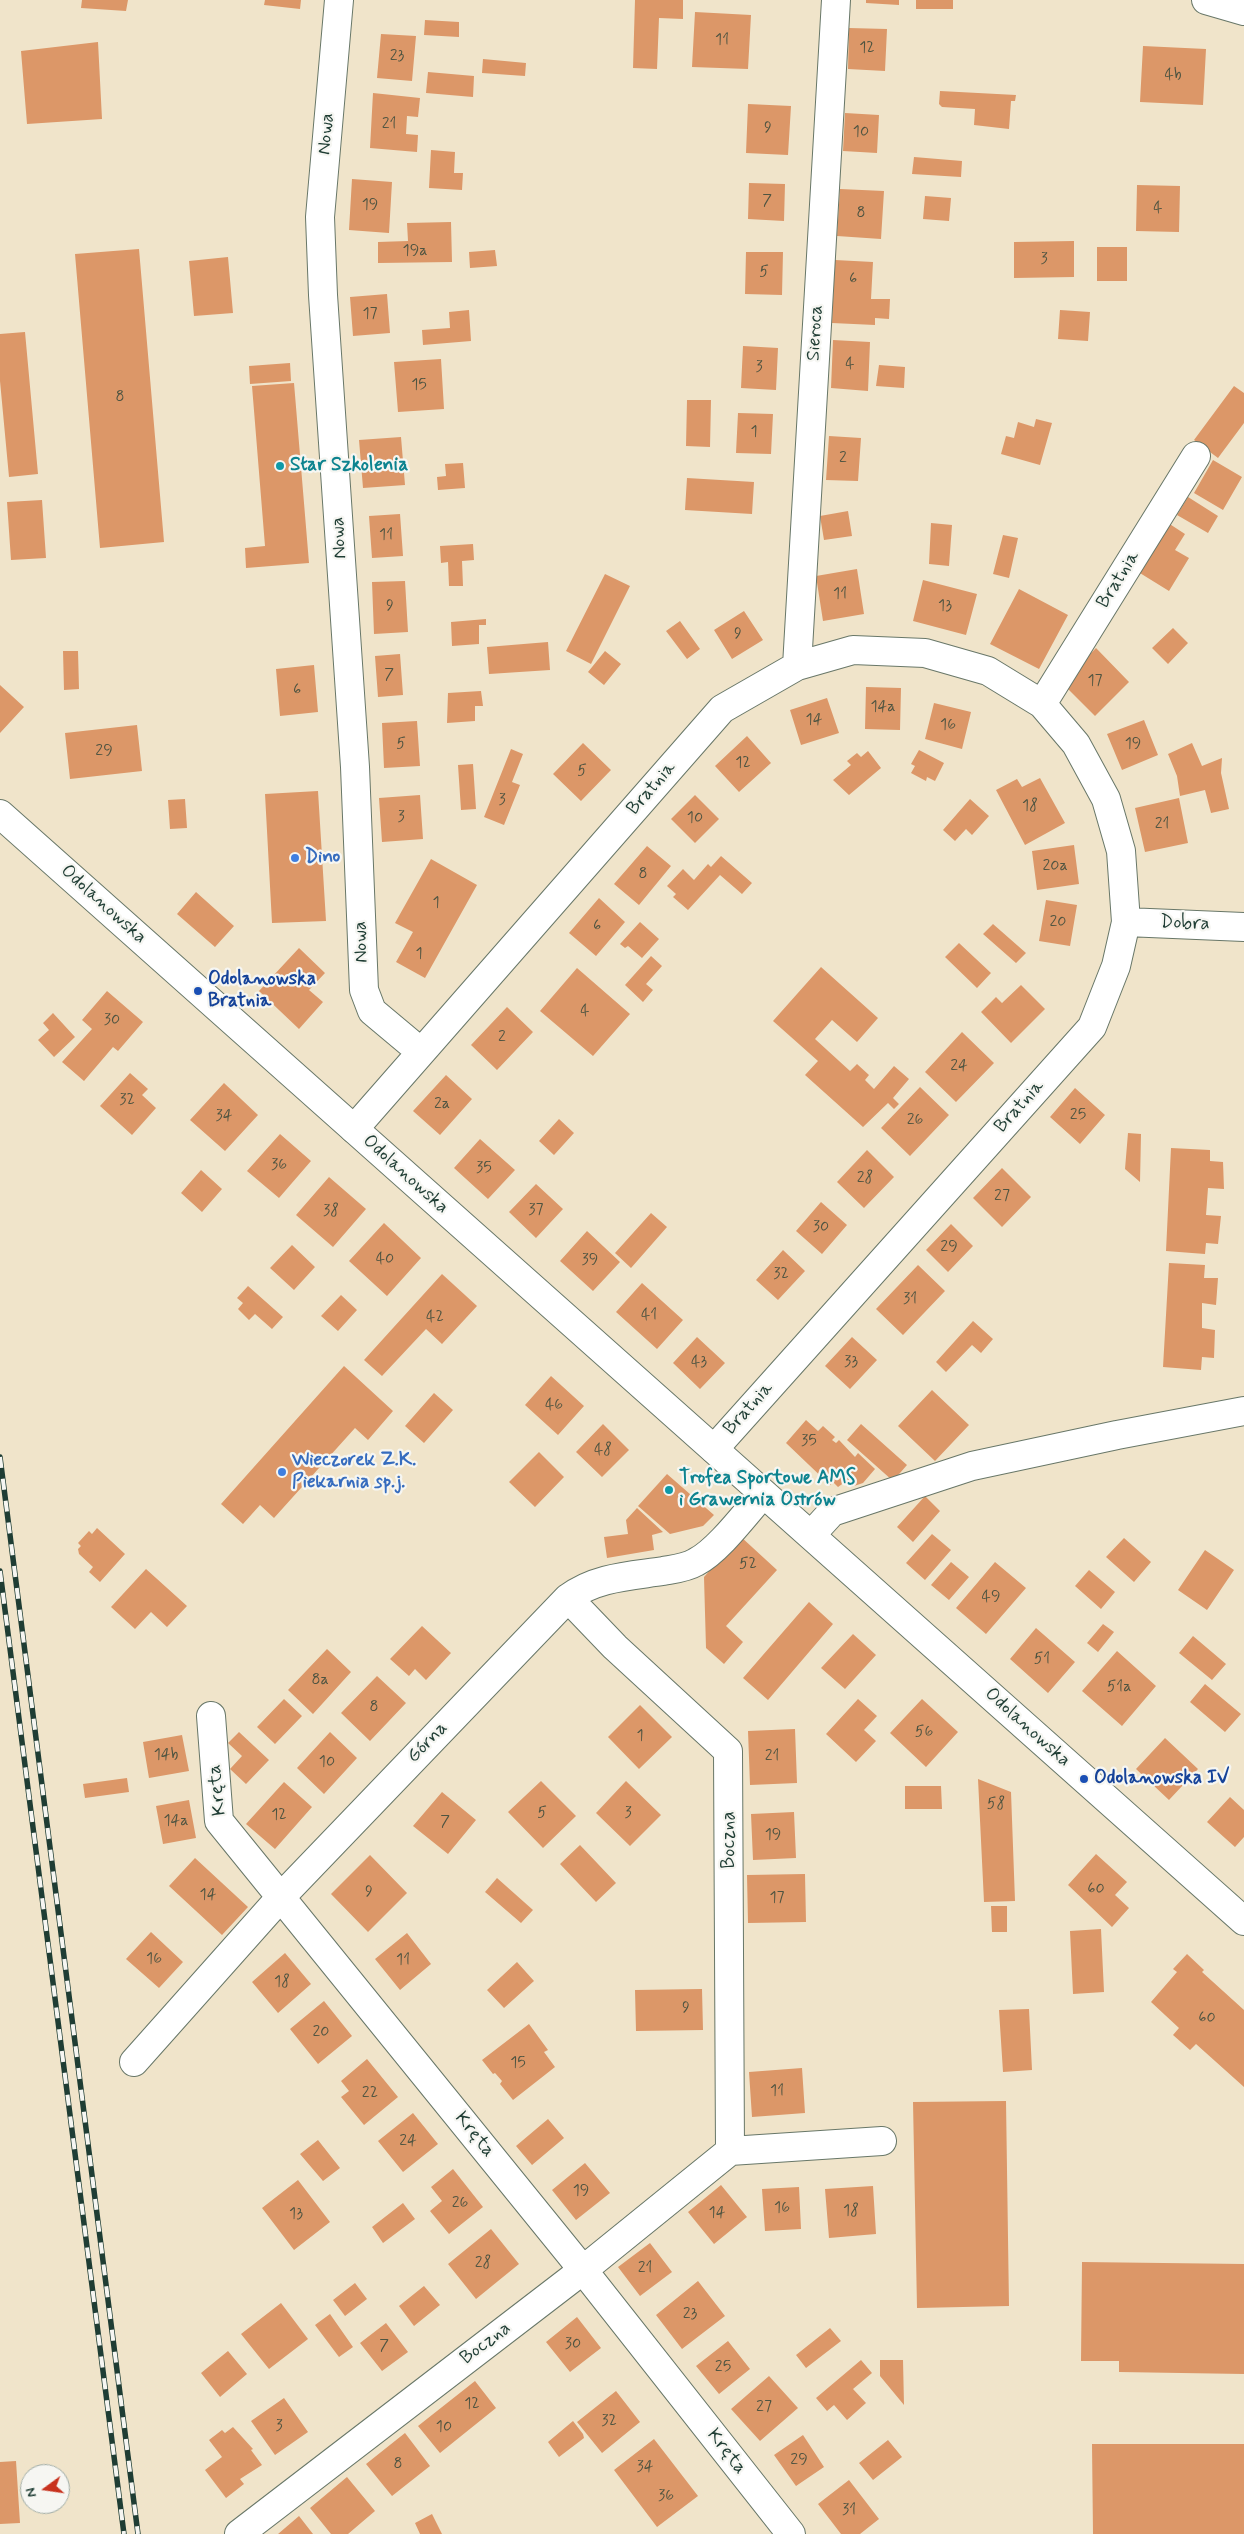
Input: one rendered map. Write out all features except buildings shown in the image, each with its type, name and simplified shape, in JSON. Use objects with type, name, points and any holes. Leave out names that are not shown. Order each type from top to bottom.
[{"type":"street","name":"Nowa","points":[[339,0],[320,217],[323,295],[355,767],[364,990],[372,1011],[421,1052]]},
{"type":"street","name":"Sieroca","points":[[797,666],[836,0]]},
{"type":"street","points":[[1206,0],[1244,10]]},
{"type":"street","name":"Bratnia","points":[[1042,704],[1196,456]]},
{"type":"street","name":"Bratnia","points":[[354,1129],[722,710],[797,666],[853,650],[925,653],[988,671],[1042,704],[1076,744],[1106,800],[1121,852],[1126,922],[1116,966],[1092,1027],[714,1449]]},
{"type":"street","name":"Odolanowska","points":[[0,814],[1244,1921]]},
{"type":"street","name":"Dobra","points":[[1126,922],[1244,927]]},
{"type":"street","points":[[811,1535],[832,1512],[972,1466],[1244,1411]]},
{"type":"street","name":"Górna","points":[[134,2062],[280,1898],[568,1598],[581,1588],[596,1582],[682,1567],[696,1562],[711,1552],[764,1494]]},
{"type":"street","name":"Boczna","points":[[239,2534],[583,2270],[730,2151],[728,1751],[615,1647],[568,1598]]},
{"type":"street","name":"Kręta","points":[[211,1716],[219,1821],[583,2270],[791,2534]]},
{"type":"street","points":[[730,2151],[882,2141]]},
{"type":"railway","points":[[0,1457],[138,2534]]},
{"type":"railway","points":[[0,1571],[124,2534]]},
{"type":"place","name":"Star Szkolenia","points":[[280,466]]},
{"type":"place","name":"Dino","points":[[295,858]]},
{"type":"place","name":"Odolanowska Bratnia","points":[[198,991]]},
{"type":"place","name":"Wieczorek Z.K. Piekarnia sp.j.","points":[[282,1472]]},
{"type":"place","name":"Trofea Sportowe AMS i Grawernia Ostrów","points":[[669,1490]]},
{"type":"place","name":"Odolanowska IV","points":[[1084,1779]]}]
